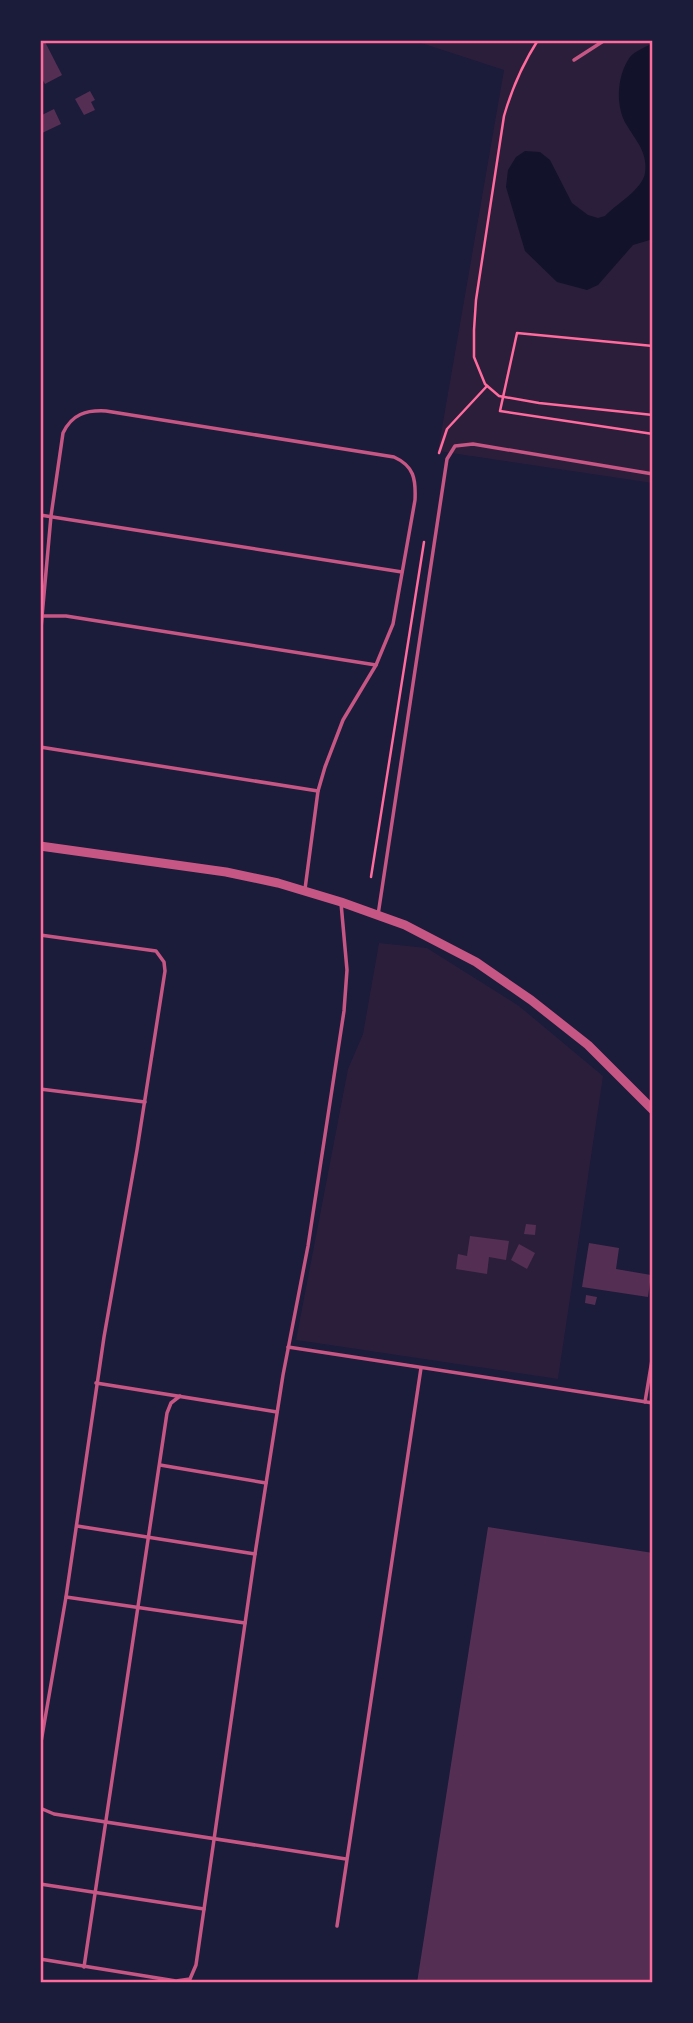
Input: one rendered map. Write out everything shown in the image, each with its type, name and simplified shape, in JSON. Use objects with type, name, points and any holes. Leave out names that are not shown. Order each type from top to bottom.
[{"type":"street","points":[[40,846],[226,872],[305,891],[405,925],[476,962],[509,985],[588,1045],[653,1110]]},
{"type":"lane","points":[[574,60],[605,40]]},
{"type":"lane","points":[[40,639],[51,516],[64,433],[75,416],[85,412],[106,411],[394,457],[403,461],[416,481],[393,624],[376,665],[343,720],[333,743],[318,791],[305,891]]},
{"type":"lane","points":[[377,916],[447,459],[455,446],[472,444],[653,474]]},
{"type":"lane","points":[[40,515],[402,572]]},
{"type":"lane","points":[[42,617],[66,617],[376,665]]},
{"type":"lane","points":[[40,747],[318,791]]},
{"type":"lane","points":[[40,1959],[176,1981],[190,1979],[198,1957],[255,1554],[288,1347],[308,1246],[344,1011],[347,970],[341,902]]},
{"type":"lane","points":[[40,936],[147,948],[161,955],[165,971],[96,1383],[66,1597],[40,1748]]},
{"type":"lane","points":[[40,1089],[145,1102]]},
{"type":"lane","points":[[288,1347],[653,1403]]},
{"type":"lane","points":[[645,1402],[653,1354]]},
{"type":"lane","points":[[337,1926],[346,1859],[352,1842],[421,1368]]},
{"type":"lane","points":[[96,1383],[278,1412]]},
{"type":"lane","points":[[85,1967],[169,1406],[180,1396]]},
{"type":"lane","points":[[160,1465],[266,1483]]},
{"type":"lane","points":[[77,1525],[255,1554]]},
{"type":"lane","points":[[66,1597],[245,1623]]},
{"type":"lane","points":[[40,1808],[54,1814],[346,1859]]},
{"type":"lane","points":[[40,1884],[204,1909]]},
{"type":"path","points":[[538,40],[523,63],[511,90],[504,116],[476,300],[474,357],[485,384],[503,397],[653,415]]},
{"type":"path","points":[[653,346],[517,333],[500,411],[653,434]]},
{"type":"shaded area","points":[[412,40],[653,40],[653,483],[438,451],[504,70]]},
{"type":"shaded area","points":[[653,43],[653,239],[633,245],[598,285],[587,290],[557,282],[525,251],[506,187],[508,170],[516,157],[525,151],[540,152],[550,160],[572,203],[588,215],[598,218],[605,216],[628,196],[643,179],[645,159],[622,116],[620,81],[630,57]]},
{"type":"shaded area","points":[[379,943],[427,948],[519,1006],[603,1076],[558,1379],[296,1340],[348,1069],[363,1034]]},
{"type":"building","points":[[40,40],[44,40],[62,75],[45,84],[40,75]]},
{"type":"building","points":[[90,91],[95,100],[91,102],[95,110],[84,115],[75,99]]},
{"type":"building","points":[[54,109],[61,124],[40,134],[40,116]]},
{"type":"building","points":[[526,1224],[536,1225],[535,1235],[524,1234]]},
{"type":"building","points":[[470,1236],[509,1241],[506,1260],[489,1257],[487,1274],[456,1269],[458,1254],[467,1256]]},
{"type":"building","points":[[589,1243],[619,1248],[616,1269],[651,1275],[648,1297],[582,1287]]},
{"type":"building","points":[[519,1244],[535,1253],[527,1269],[511,1260]]},
{"type":"building","points":[[586,1295],[597,1297],[595,1305],[585,1303]]},
{"type":"building","points":[[488,1527],[653,1553],[653,1983],[417,1983]]}]
